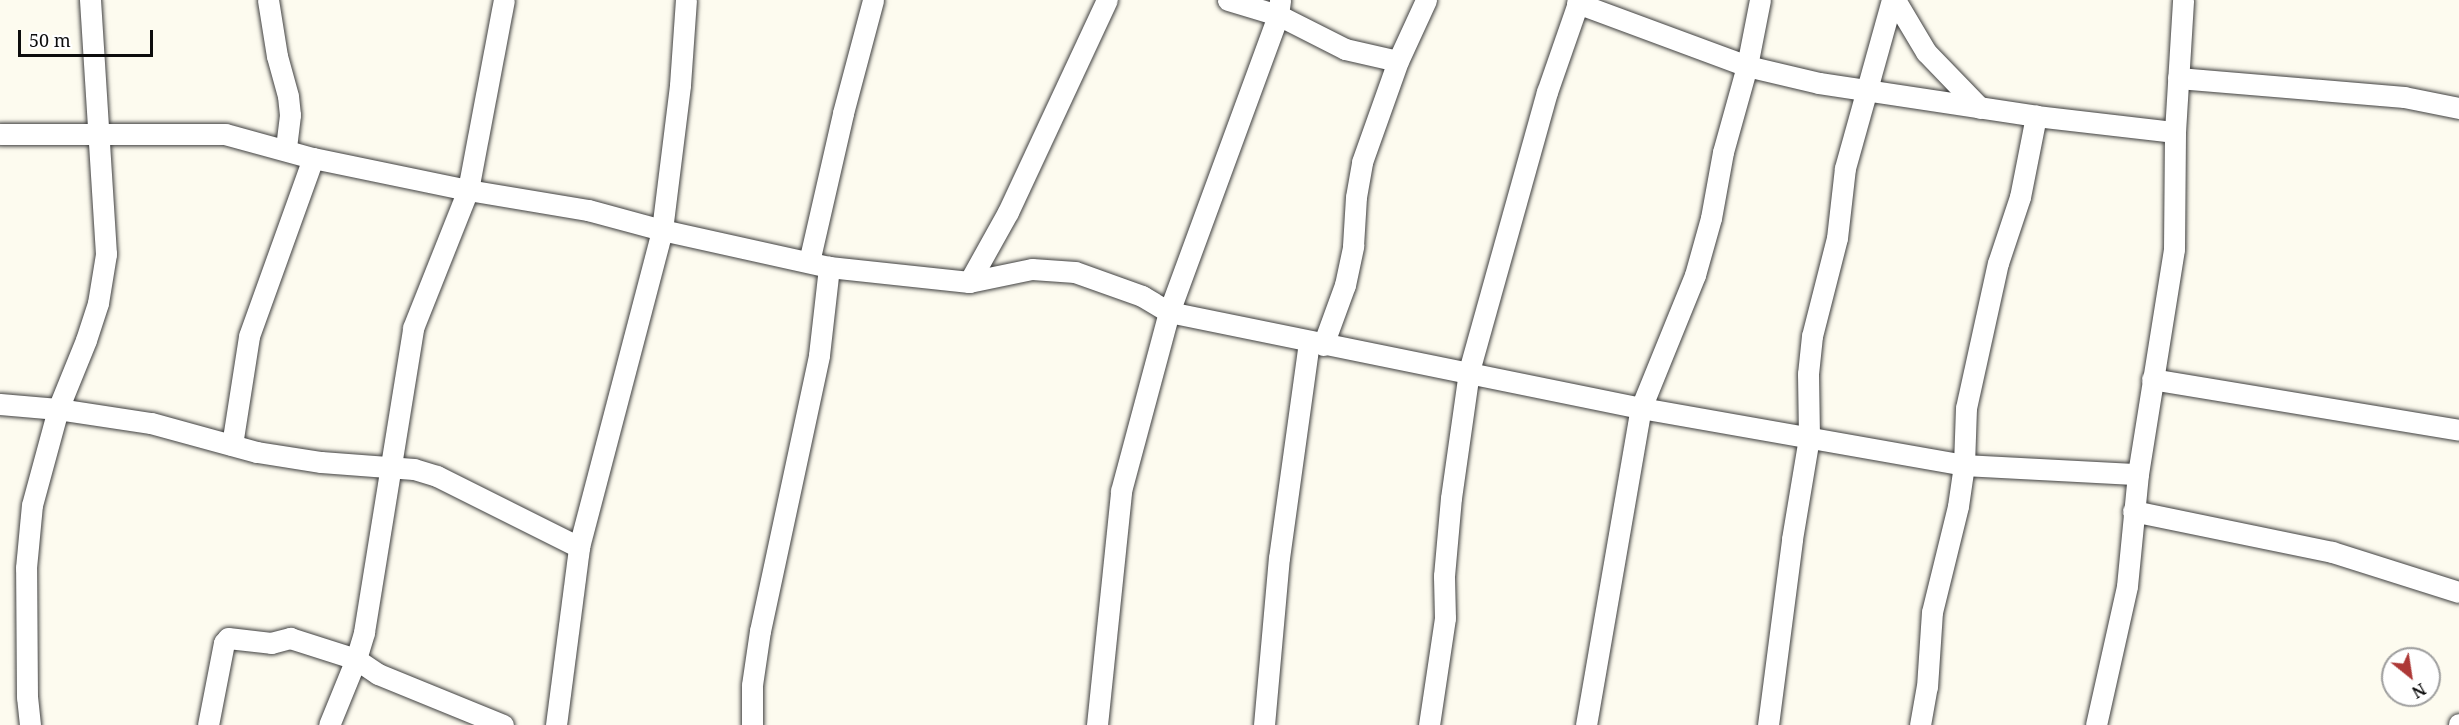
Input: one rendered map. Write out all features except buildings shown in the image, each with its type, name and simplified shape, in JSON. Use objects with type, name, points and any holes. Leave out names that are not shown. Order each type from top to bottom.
[{"type":"street","points":[[30,725],[27,685],[28,536],[32,505],[58,409],[86,340],[98,303],[106,254],[90,0]]},
{"type":"street","points":[[268,0],[277,56],[288,96],[290,115],[286,150]]},
{"type":"street","points":[[329,725],[356,659],[364,632],[413,328],[468,190],[504,0]]},
{"type":"street","points":[[556,725],[579,547],[662,230],[680,85],[686,0]]},
{"type":"street","points":[[752,725],[752,686],[760,631],[817,366],[819,264],[843,113],[873,0]]},
{"type":"street","points":[[969,282],[1008,212],[1107,0]]},
{"type":"street","points":[[1228,0],[1279,8],[1345,49],[1398,61]]},
{"type":"street","points":[[1264,725],[1279,558],[1316,343],[1346,285],[1353,246],[1356,197],[1362,162],[1398,61],[1426,0]]},
{"type":"street","points":[[1586,725],[1641,408],[1695,275],[1712,218],[1723,152],[1747,66],[1760,0]]},
{"type":"street","points":[[1768,725],[1792,539],[1809,437],[1808,374],[1812,336],[1837,238],[1845,168],[1894,0]]},
{"type":"street","points":[[1894,0],[1926,52],[1980,108]]},
{"type":"street","points":[[2096,725],[2127,586],[2138,474],[2174,249],[2175,132],[2183,0]]},
{"type":"street","points":[[1429,725],[1445,618],[1444,576],[1451,498],[1469,371],[1547,92],[1578,2],[1747,66],[1867,92],[2036,116],[2175,132]]},
{"type":"street","points":[[1097,725],[1121,491],[1169,312],[1279,8]]},
{"type":"street","points":[[2178,78],[2404,97],[2459,108]]},
{"type":"street","points":[[1920,725],[1927,687],[1932,612],[1958,506],[1964,465],[1966,408],[1998,263],[2020,197],[2036,116]]},
{"type":"street","points":[[0,134],[225,134],[312,158],[468,190],[588,210],[662,230],[819,264],[969,282],[1032,269],[1075,272],[1142,296],[1169,312],[1316,343],[1469,371],[1641,408],[1964,465],[2138,474]]},
{"type":"street","points":[[232,445],[249,336],[312,158]]},
{"type":"street","points":[[2152,379],[2459,430]]},
{"type":"street","points":[[0,404],[58,409],[151,423],[232,445],[321,462],[414,469],[436,476],[579,547]]},
{"type":"street","points":[[2133,511],[2332,552],[2459,592]]},
{"type":"street","points":[[208,725],[226,639],[271,643],[290,638],[356,659],[378,674],[503,725]]}]
